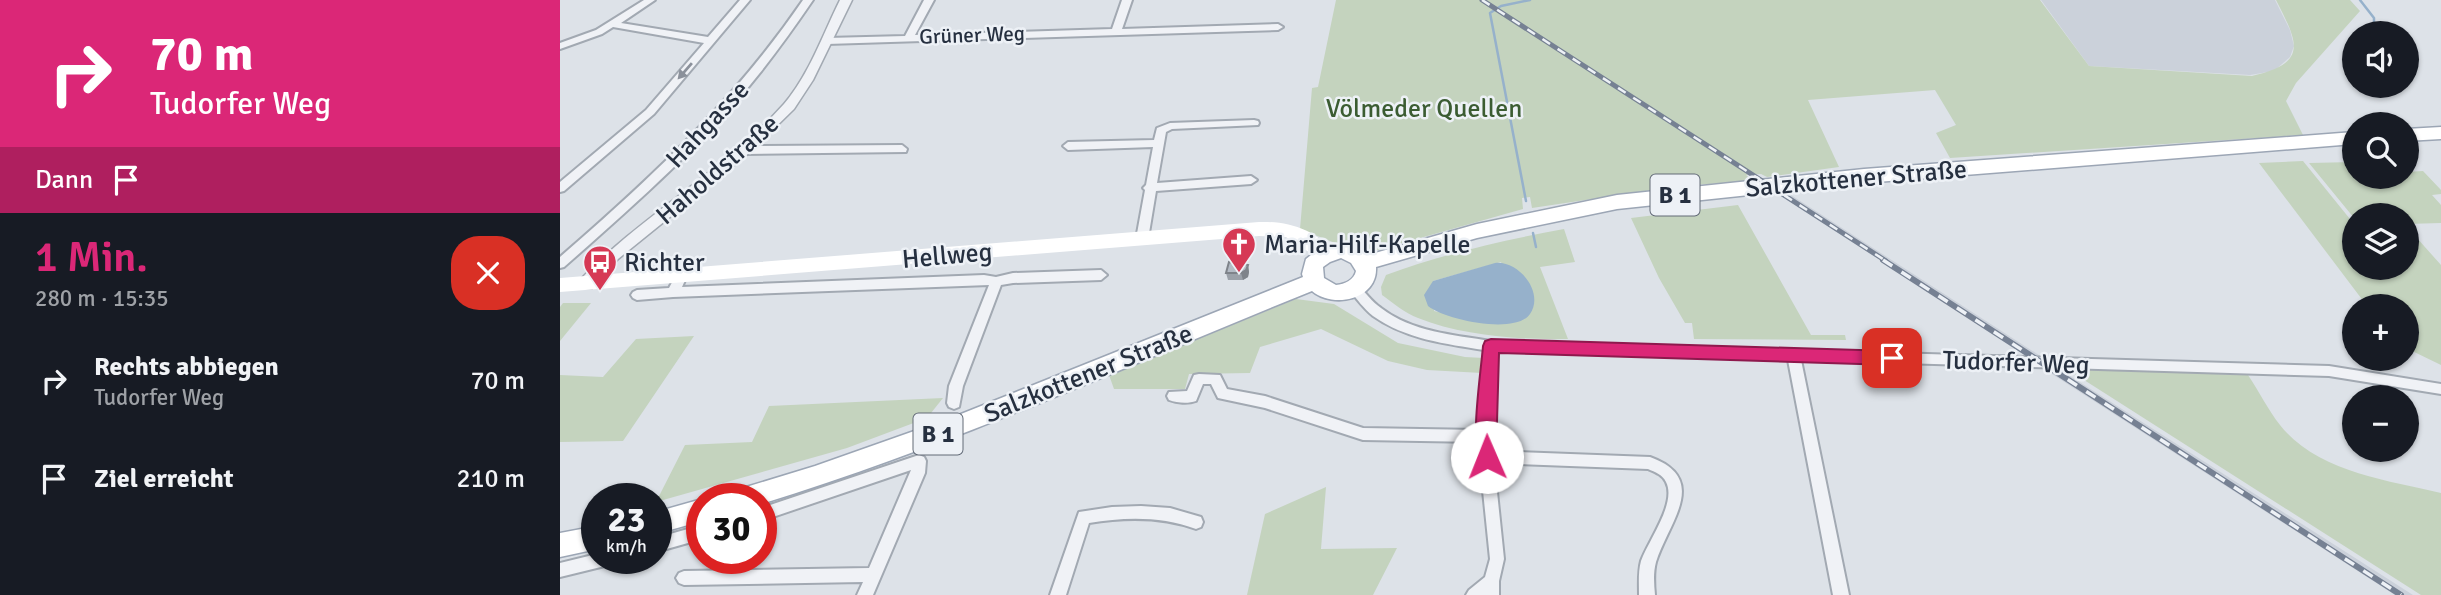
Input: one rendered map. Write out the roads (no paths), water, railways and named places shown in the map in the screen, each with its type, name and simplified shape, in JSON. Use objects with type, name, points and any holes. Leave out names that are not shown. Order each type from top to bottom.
[{"type":"main road","points":[[2419,134],[2441,133]]},
{"type":"main road","name":"Salzkottener Straße","points":[[1365,263],[1477,231],[1617,202],[1864,176],[2342,139]]},
{"type":"main road","name":"Hellweg","points":[[560,285],[677,284],[1142,239],[1288,229],[1299,233],[1324,255]]},
{"type":"main road","points":[[1348,252],[1360,257],[1365,263],[1366,274],[1354,288],[1332,292],[1323,290],[1313,282],[1310,274],[1314,264],[1324,255],[1348,252]]},
{"type":"main road","name":"Salzkottener Straße","points":[[777,488],[909,445],[1042,394],[1313,282]]},
{"type":"main road","points":[[560,545],[581,540]]},
{"type":"street","points":[[560,46],[590,36],[650,0]]},
{"type":"street","points":[[560,187],[650,112],[745,0]]},
{"type":"street","name":"Hahgasse","points":[[560,264],[621,211],[720,115],[781,40],[808,0]]},
{"type":"street","name":"Haholdstraße","points":[[586,284],[613,255],[744,150],[789,106],[807,80],[846,0]]},
{"type":"street","points":[[909,37],[929,0]]},
{"type":"street","points":[[1116,32],[1127,0]]},
{"type":"street","points":[[612,24],[712,41]]},
{"type":"street","name":"Grüner Weg","points":[[827,41],[1278,27]]},
{"type":"street","points":[[1142,239],[1161,130],[1170,126],[1254,123]]},
{"type":"street","points":[[1068,146],[1157,143]]},
{"type":"street","points":[[744,150],[902,149]]},
{"type":"street","points":[[1149,188],[1251,180]]},
{"type":"street","points":[[637,295],[677,284],[996,282],[1013,278],[1101,275]]},
{"type":"street","points":[[954,402],[956,386],[996,282]]},
{"type":"street","name":"Tudorfer Weg","points":[[1354,288],[1376,311],[1405,327],[1445,339],[1491,346],[2329,370],[2441,389]]},
{"type":"street","points":[[1474,595],[1492,588],[1497,559],[1485,436],[1491,346]]},
{"type":"street","points":[[1793,355],[1841,595]]},
{"type":"street","points":[[1174,396],[1191,397],[1199,379],[1215,379],[1223,394],[1265,402],[1363,434],[1485,436]]},
{"type":"street","points":[[1487,457],[1650,463],[1663,467],[1671,474],[1675,484],[1674,506],[1650,558],[1646,577],[1647,595]]},
{"type":"street","points":[[777,510],[919,461],[918,473],[865,595]]},
{"type":"street","points":[[1058,595],[1084,517],[1109,512],[1180,515],[1196,522]]},
{"type":"street","points":[[560,570],[581,565]]},
{"type":"street","points":[[684,578],[874,575]]},
{"type":"water","points":[[1495,263],[1504,263],[1520,272],[1532,287],[1534,305],[1530,314],[1522,320],[1511,324],[1480,323],[1449,316],[1428,306],[1424,295],[1433,281]]},
{"type":"waterway","points":[[1526,201],[1490,13],[1501,6],[1530,0]]},
{"type":"waterway","points":[[2360,0],[2374,21]]},
{"type":"waterway","points":[[1533,233],[1536,247]]},
{"type":"railway","points":[[1482,0],[1886,261]]},
{"type":"railway","points":[[1883,260],[2401,595]]},
{"type":"place","name":"Maria-Hilf-Kapelle","points":[[1239,274]]},
{"type":"place","name":"Richter","points":[[600,292]]},
{"type":"park label","name":"Völmeder Quellen","points":[[1424,108]]}]
